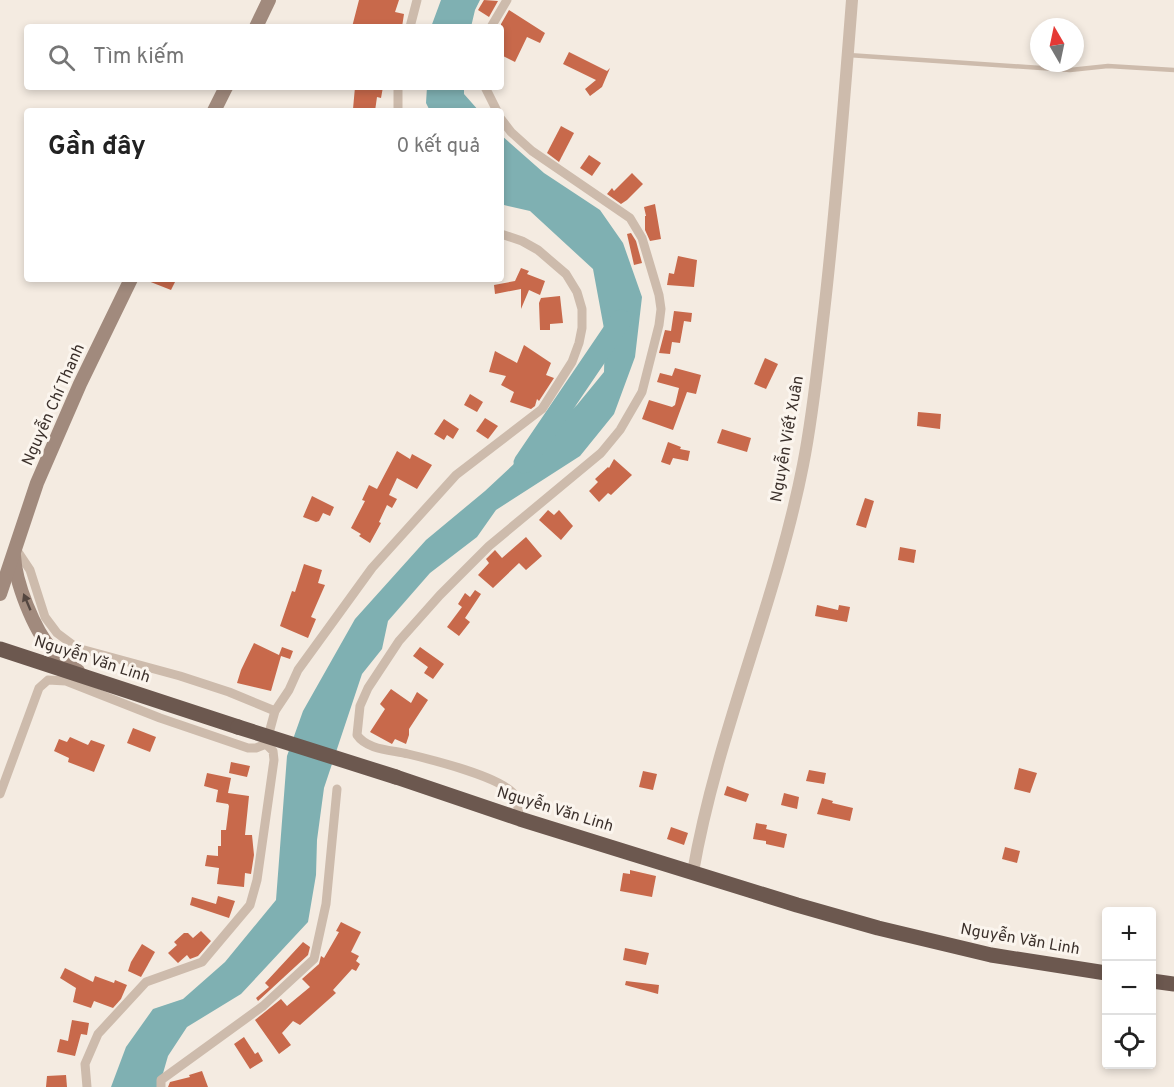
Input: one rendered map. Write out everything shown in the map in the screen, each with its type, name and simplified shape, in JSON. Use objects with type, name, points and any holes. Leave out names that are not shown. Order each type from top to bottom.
[{"type":"highway","name":"Nguyễn Văn Linh","points":[[0,649],[96,684],[396,777],[520,819],[878,928],[947,946],[1102,972]]},
{"type":"highway","points":[[1156,982],[1174,984]]},
{"type":"main road","points":[[257,24],[269,0]]},
{"type":"main road","points":[[216,108],[224,90]]},
{"type":"main road","name":"Nguyễn Chí Thanh","points":[[0,594],[37,483],[75,393],[130,282]]},
{"type":"main road","name":"Nguyễn Chí Thanh","points":[[0,570],[14,547]]},
{"type":"main road","name":"Nguyễn Chí Thanh","points":[[14,547],[15,566],[22,591],[41,634],[51,649],[66,664],[96,684]]},
{"type":"street","points":[[411,24],[417,0]]},
{"type":"street","points":[[493,24],[507,0]]},
{"type":"street","name":"Nguyễn Viết Xuân","points":[[693,872],[701,824],[711,786],[774,576],[803,465],[817,373],[832,238],[852,0]]},
{"type":"street","points":[[398,90],[398,108]]},
{"type":"street","points":[[487,90],[496,108]]},
{"type":"street","points":[[504,123],[532,151],[630,218],[642,238],[659,295],[659,325],[642,392],[620,430],[601,453],[489,546],[440,595],[404,636],[368,688],[360,705],[357,735],[361,741],[371,745],[429,760],[500,783],[514,795],[520,819]]},
{"type":"street","points":[[266,744],[275,711],[289,690],[298,670],[372,568],[456,475],[542,409],[572,362],[582,328],[582,309],[577,292],[566,274],[538,250],[504,235]]},
{"type":"street","points":[[14,547],[30,570],[45,617],[57,633],[77,648],[180,676],[229,692],[275,711]]},
{"type":"street","points":[[0,794],[39,688],[45,681],[56,679],[96,684],[160,718],[248,748],[266,744]]},
{"type":"street","points":[[87,1087],[85,1064],[98,1034],[146,982],[202,962],[250,905],[257,880],[272,778],[273,751],[266,744]]},
{"type":"street","points":[[161,1087],[161,1080],[263,1006],[315,959],[326,904],[337,789]]},
{"type":"lane","points":[[848,55],[1070,70],[1108,66],[1174,70]]},
{"type":"water","points":[[441,0],[480,0],[472,24],[432,24]]},
{"type":"water","points":[[427,90],[464,90],[464,94],[476,108],[428,108],[426,103]]},
{"type":"water","points":[[504,138],[544,173],[600,210],[623,243],[642,297],[635,357],[614,414],[580,456],[496,510],[477,537],[430,573],[388,621],[382,649],[362,674],[324,788],[317,840],[316,875],[308,922],[241,994],[187,1027],[168,1056],[159,1087],[111,1087],[126,1047],[153,1009],[183,999],[225,962],[276,900],[287,756],[303,711],[355,619],[426,540],[485,491],[577,405],[604,372],[605,334],[593,269],[530,211],[504,205]]},
{"type":"building","points":[[359,0],[399,0],[395,12],[404,14],[402,24],[353,24]]},
{"type":"building","points":[[484,0],[498,1],[489,17],[478,10]]},
{"type":"building","points":[[509,10],[545,33],[540,43],[527,37],[515,62],[504,56],[504,24],[501,24]]},
{"type":"building","points":[[569,52],[607,71],[610,68],[602,87],[590,96],[585,89],[596,80],[563,64]]},
{"type":"building","points":[[355,90],[382,90],[381,98],[377,97],[375,108],[353,108]]},
{"type":"building","points":[[561,126],[574,133],[559,162],[547,153]]},
{"type":"building","points":[[589,155],[601,163],[592,176],[580,168]]},
{"type":"building","points":[[632,173],[643,184],[621,204],[607,194],[612,188],[614,191]]},
{"type":"building","points":[[655,204],[661,239],[650,241],[645,230],[644,207]]},
{"type":"building","points":[[631,233],[636,241],[642,263],[634,265],[627,234]]},
{"type":"building","points":[[678,256],[697,260],[694,287],[667,285],[669,273],[674,274]]},
{"type":"building","points":[[521,268],[529,271],[527,274],[545,281],[540,295],[529,290],[521,309],[521,289],[495,294],[494,285],[515,281]]},
{"type":"building","points":[[151,282],[175,282],[171,290]]},
{"type":"building","points":[[560,296],[563,323],[550,324],[550,330],[540,330],[539,303],[541,298]]},
{"type":"building","points":[[674,311],[692,313],[691,322],[684,321],[680,343],[672,342],[670,354],[659,353],[665,330],[671,331]]},
{"type":"building","points":[[524,345],[551,363],[546,375],[554,378],[531,409],[510,402],[514,392],[501,385],[506,376],[489,372],[495,351],[517,363]]},
{"type":"building","points":[[765,358],[778,364],[766,389],[754,384]]},
{"type":"building","points":[[675,368],[701,375],[696,394],[687,392],[673,430],[642,419],[649,400],[672,407],[675,405],[679,388],[657,382],[660,373],[672,376]]},
{"type":"building","points":[[470,394],[483,402],[477,412],[464,405]]},
{"type":"building","points":[[918,412],[941,414],[940,429],[917,426]]},
{"type":"building","points":[[485,418],[498,426],[488,439],[476,431]]},
{"type":"building","points":[[444,419],[459,429],[453,439],[447,435],[444,440],[434,434]]},
{"type":"building","points":[[722,429],[751,438],[747,452],[717,443]]},
{"type":"building","points":[[668,442],[681,447],[680,449],[690,451],[688,461],[673,458],[670,465],[661,462]]},
{"type":"building","points":[[397,451],[410,459],[412,454],[432,465],[417,489],[397,478],[389,495],[397,499],[392,508],[387,505],[379,522],[381,523],[370,543],[351,528],[365,501],[362,500],[369,485],[377,489]]},
{"type":"building","points":[[614,459],[632,475],[611,495],[608,493],[599,502],[589,491],[598,482],[595,479],[609,468]]},
{"type":"building","points":[[312,496],[334,507],[330,516],[323,513],[316,522],[303,517]]},
{"type":"building","points":[[865,498],[874,501],[866,528],[856,525]]},
{"type":"building","points":[[548,510],[554,515],[559,510],[573,526],[561,540],[539,520]]},
{"type":"building","points":[[526,537],[542,556],[526,570],[519,563],[493,588],[478,575],[489,563],[486,559],[495,550],[502,558]]},
{"type":"building","points":[[900,547],[916,550],[914,563],[898,560]]},
{"type":"building","points":[[304,564],[322,570],[318,583],[325,585],[311,617],[316,619],[308,638],[280,626]]},
{"type":"building","points":[[475,590],[481,594],[465,618],[470,622],[459,636],[447,627],[462,607],[458,604],[465,593],[470,597]]},
{"type":"building","points":[[817,605],[838,610],[839,605],[850,607],[847,622],[815,616]]},
{"type":"building","points":[[254,643],[279,655],[282,647],[293,651],[290,659],[281,656],[271,691],[237,683]]},
{"type":"building","points":[[420,647],[444,664],[433,679],[424,673],[428,667],[413,656]]},
{"type":"building","points":[[391,689],[411,703],[417,692],[428,700],[409,729],[406,744],[395,739],[392,744],[370,732],[385,709],[380,704]]},
{"type":"building","points":[[133,728],[156,737],[150,752],[127,743]]},
{"type":"building","points":[[70,737],[88,745],[91,740],[105,745],[94,772],[68,762],[69,758],[54,751],[59,739],[67,742]]},
{"type":"building","points":[[231,762],[250,766],[247,777],[229,773]]},
{"type":"building","points":[[1019,768],[1037,773],[1030,793],[1014,789]]},
{"type":"building","points":[[809,770],[826,773],[824,784],[806,781]]},
{"type":"building","points":[[643,771],[657,774],[653,790],[639,787]]},
{"type":"building","points":[[207,773],[231,778],[228,793],[249,796],[245,835],[252,835],[254,855],[251,874],[245,873],[244,887],[217,884],[219,868],[205,866],[207,855],[218,856],[218,846],[221,846],[221,830],[226,830],[229,806],[216,802],[218,790],[204,786]]},
{"type":"building","points":[[727,786],[749,794],[746,802],[724,795]]},
{"type":"building","points":[[784,793],[799,797],[797,809],[781,805]]},
{"type":"building","points":[[822,798],[853,808],[850,821],[817,814]]},
{"type":"building","points":[[756,823],[767,825],[766,829],[787,834],[784,848],[753,839]]},
{"type":"building","points":[[671,827],[688,833],[684,845],[667,839]]},
{"type":"building","points":[[1005,847],[1020,851],[1017,863],[1002,859]]},
{"type":"building","points":[[630,870],[656,876],[652,897],[620,891],[623,873],[630,874]]},
{"type":"building","points":[[218,896],[235,901],[229,918],[190,905],[192,897],[216,904]]},
{"type":"building","points":[[341,922],[361,932],[351,952],[359,956],[356,961],[360,964],[356,971],[352,969],[333,990],[336,993],[300,1025],[293,1021],[282,1033],[291,1045],[279,1054],[255,1020],[281,999],[287,1006],[310,987],[302,979],[319,964],[321,956],[324,958],[339,932],[336,931]]},
{"type":"building","points":[[201,931],[211,941],[198,956],[190,959],[187,955],[178,963],[168,953],[177,945],[174,942],[184,933],[188,933],[193,938]]},
{"type":"building","points":[[303,942],[310,947],[308,955],[258,1001],[256,998],[269,987],[265,983]]},
{"type":"building","points":[[142,944],[155,952],[141,977],[128,971]]},
{"type":"building","points":[[625,948],[649,953],[646,965],[623,960]]},
{"type":"building","points":[[65,968],[93,982],[95,976],[127,985],[121,999],[113,1008],[94,1001],[91,1008],[73,1002],[76,988],[60,978]]},
{"type":"building","points":[[626,981],[659,985],[658,994],[625,985]]},
{"type":"building","points":[[72,1020],[89,1023],[87,1035],[81,1034],[75,1056],[57,1052],[60,1039],[68,1041]]},
{"type":"building","points":[[244,1037],[255,1054],[258,1052],[263,1061],[250,1069],[234,1044]]},
{"type":"building","points":[[202,1071],[208,1087],[168,1087],[170,1082]]},
{"type":"building","points":[[66,1075],[67,1087],[46,1087],[47,1076]]},
{"type":"waterway","points":[[524,463],[621,320]]}]
